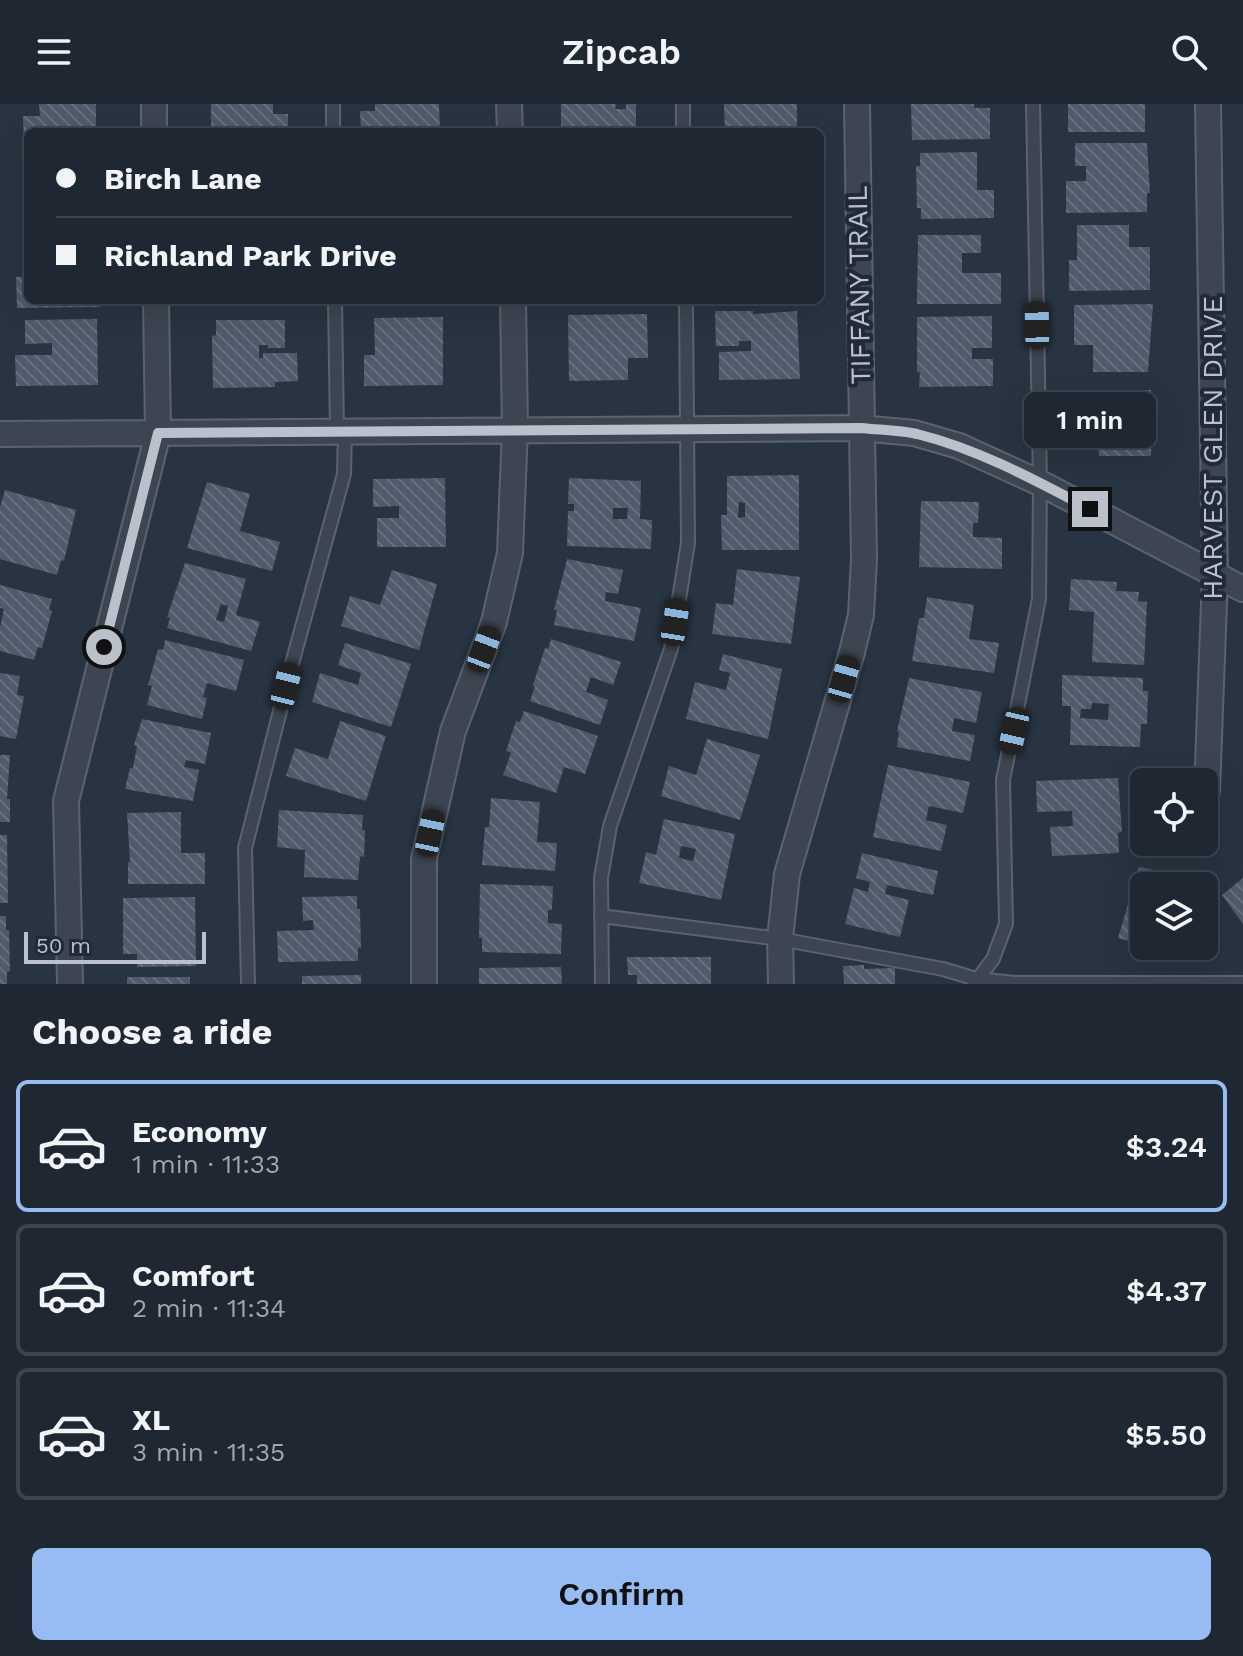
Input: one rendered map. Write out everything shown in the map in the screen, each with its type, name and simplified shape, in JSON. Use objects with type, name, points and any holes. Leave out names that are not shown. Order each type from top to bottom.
[{"type":"street","points":[[154,104],[154,128]]},
{"type":"street","points":[[509,104],[510,128]]},
{"type":"street","name":"TIFFANY TRAIL","points":[[781,984],[780,939],[787,874],[861,615],[864,559],[857,104]]},
{"type":"street","name":"HARVEST GLEN DRIVE","points":[[1208,104],[1215,576],[1208,768]]},
{"type":"street","points":[[70,984],[66,801],[158,433],[156,304]]},
{"type":"street","points":[[424,984],[424,859],[453,731],[494,622],[510,553],[515,429],[513,304]]},
{"type":"street","points":[[0,434],[861,428],[914,433],[959,446],[1040,483],[1243,589]]},
{"type":"lane","points":[[333,104],[333,128]]},
{"type":"lane","points":[[683,104],[683,128]]},
{"type":"lane","points":[[975,981],[993,959],[1006,924],[1003,780],[1039,599],[1040,483],[1033,104]]},
{"type":"lane","points":[[248,984],[245,848],[344,474],[335,304]]},
{"type":"lane","points":[[602,984],[601,878],[610,826],[671,649],[688,543],[686,304]]},
{"type":"lane","points":[[601,916],[780,939],[943,969],[975,981],[1243,983]]},
{"type":"building","points":[[39,104],[96,104],[96,128],[24,128],[24,146],[23,116],[40,116]]},
{"type":"building","points":[[211,104],[273,104],[273,114],[288,114],[288,128],[211,128]]},
{"type":"building","points":[[375,104],[439,104],[440,128],[361,128],[360,111],[375,111]]},
{"type":"building","points":[[561,104],[616,104],[615,109],[626,109],[626,104],[636,104],[636,128],[561,128]]},
{"type":"building","points":[[724,104],[797,104],[797,128],[725,128]]},
{"type":"building","points":[[911,104],[974,104],[974,108],[990,108],[990,139],[912,140]]},
{"type":"building","points":[[1068,104],[1145,104],[1145,132],[1068,132]]},
{"type":"building","points":[[1075,143],[1147,143],[1150,193],[1147,193],[1147,212],[1066,213],[1066,181],[1086,181],[1086,166],[1075,166]]},
{"type":"building","points":[[977,152],[977,190],[994,190],[994,218],[921,219],[921,208],[917,208],[916,166],[920,166],[920,153]]},
{"type":"building","points":[[1077,225],[1129,225],[1129,247],[1150,247],[1150,290],[1069,291],[1069,260],[1077,260]]},
{"type":"building","points":[[918,235],[981,235],[981,253],[962,253],[962,273],[1001,273],[1001,304],[917,304]]},
{"type":"building","points":[[16,277],[24,277],[24,304],[100,304],[100,307],[17,308]]},
{"type":"building","points":[[1153,304],[1148,372],[1093,372],[1093,345],[1074,345],[1074,305]]},
{"type":"building","points":[[715,311],[753,311],[753,314],[797,311],[800,379],[719,380],[719,352],[751,351],[751,341],[739,341],[739,346],[716,346]]},
{"type":"building","points":[[647,314],[648,358],[628,358],[628,380],[569,381],[568,315]]},
{"type":"building","points":[[992,316],[992,348],[972,348],[972,359],[993,359],[993,386],[919,387],[917,317]]},
{"type":"building","points":[[443,317],[443,385],[364,386],[364,355],[375,355],[374,318]]},
{"type":"building","points":[[97,319],[98,385],[16,386],[15,355],[52,355],[52,343],[25,344],[25,320]]},
{"type":"building","points":[[216,320],[285,320],[285,348],[259,345],[259,358],[263,358],[263,353],[297,353],[298,381],[275,382],[275,387],[213,388],[212,336],[216,335]]},
{"type":"building","points":[[1070,390],[1151,390],[1151,456],[1099,456],[1097,438],[1100,439],[1100,421],[1070,421]]},
{"type":"building","points":[[799,475],[799,550],[722,550],[721,515],[727,515],[727,476]],"holes":[[[739,502],[745,503],[745,517],[738,518]]]},
{"type":"building","points":[[445,478],[446,547],[377,547],[377,518],[399,518],[399,506],[373,507],[373,479]]},
{"type":"building","points":[[569,478],[641,481],[640,519],[652,520],[651,549],[567,546],[568,511],[574,511],[574,504],[568,504]],"holes":[[[613,508],[628,508],[627,519],[613,519]]]},
{"type":"building","points":[[207,482],[250,494],[240,531],[280,542],[272,571],[187,548]]},
{"type":"building","points":[[5,490],[76,510],[64,561],[61,560],[57,575],[0,559],[0,507]]},
{"type":"building","points":[[921,501],[979,502],[978,523],[973,523],[973,537],[1002,538],[1002,569],[919,567]]},
{"type":"building","points":[[567,559],[623,570],[618,594],[606,592],[605,601],[641,608],[634,641],[554,625],[557,610],[554,610]]},
{"type":"building","points":[[185,563],[246,579],[236,615],[260,622],[251,651],[167,628],[170,618],[167,617]],"holes":[[[221,604],[228,606],[224,622],[216,620]]]},
{"type":"building","points":[[737,569],[800,577],[791,644],[712,634],[716,603],[733,605]]},
{"type":"building","points":[[392,570],[437,584],[419,650],[341,626],[350,596],[380,605]]},
{"type":"building","points":[[1071,579],[1117,582],[1116,591],[1139,592],[1138,601],[1147,602],[1144,665],[1092,662],[1094,612],[1069,610]]},
{"type":"building","points":[[0,585],[52,599],[42,648],[38,647],[34,660],[0,651],[4,609],[0,608]]},
{"type":"building","points":[[927,597],[974,605],[969,639],[999,643],[994,673],[912,661],[919,618],[924,618]]},
{"type":"building","points":[[551,639],[621,662],[613,685],[591,677],[586,692],[608,700],[600,725],[530,701],[545,648],[548,649]]},
{"type":"building","points":[[165,640],[244,660],[236,691],[207,683],[202,719],[147,705],[152,686],[148,685],[158,649],[163,650]]},
{"type":"building","points":[[345,643],[411,664],[391,727],[312,702],[320,673],[358,685],[361,673],[338,665]]},
{"type":"building","points":[[723,654],[782,669],[768,739],[686,719],[695,682],[726,690],[730,673],[719,670]]},
{"type":"building","points":[[0,673],[20,676],[17,695],[24,696],[16,739],[0,736]]},
{"type":"building","points":[[1062,675],[1143,678],[1143,691],[1148,691],[1147,724],[1141,724],[1140,747],[1070,745],[1071,706],[1062,706]],"holes":[[[1092,703],[1109,704],[1108,720],[1080,718],[1081,709],[1091,709]]]},
{"type":"building","points":[[909,678],[982,692],[976,723],[954,718],[952,731],[975,735],[970,761],[897,747],[897,731]]},
{"type":"building","points":[[524,711],[598,736],[585,774],[564,767],[556,793],[503,775],[511,753],[506,751],[516,721],[520,722]]},
{"type":"building","points":[[142,719],[211,733],[205,764],[186,760],[184,767],[199,770],[193,801],[125,789],[130,768],[133,768],[137,746],[134,745]]},
{"type":"building","points":[[340,721],[386,736],[366,801],[286,776],[295,748],[328,759]]},
{"type":"building","points":[[707,739],[760,755],[740,820],[661,796],[669,766],[696,775]]},
{"type":"building","points":[[0,755],[10,755],[7,799],[10,799],[10,822],[0,822]]},
{"type":"building","points":[[888,765],[970,782],[963,813],[929,806],[926,820],[947,825],[941,851],[873,837]]},
{"type":"building","points":[[1118,778],[1122,832],[1118,833],[1119,853],[1052,856],[1050,827],[1073,826],[1072,811],[1037,812],[1036,781]]},
{"type":"building","points":[[491,798],[540,802],[537,842],[557,843],[555,871],[482,865]]},
{"type":"building","points":[[279,810],[363,815],[364,857],[360,856],[358,880],[304,877],[305,850],[277,847]]},
{"type":"building","points":[[181,812],[181,853],[205,853],[205,884],[128,884],[127,813]]},
{"type":"building","points":[[664,819],[735,834],[721,900],[639,883],[646,852],[656,855]],"holes":[[[681,846],[696,849],[693,861],[679,858]]]},
{"type":"building","points":[[0,835],[7,835],[8,903],[0,903]]},
{"type":"building","points":[[862,853],[938,871],[933,895],[887,885],[885,894],[909,900],[900,937],[845,924],[854,888],[868,892],[870,882],[856,878]]},
{"type":"building","points":[[1139,867],[1162,872],[1138,872]]},
{"type":"building","points":[[1243,878],[1243,924],[1222,895]]},
{"type":"building","points":[[480,884],[553,886],[548,923],[562,924],[561,954],[482,952],[482,938],[479,938]]},
{"type":"building","points":[[357,896],[361,948],[358,948],[358,961],[278,962],[277,931],[314,930],[313,920],[303,921],[302,897]]},
{"type":"building","points":[[195,897],[196,966],[137,967],[137,954],[123,954],[123,898]]},
{"type":"building","points":[[1130,897],[1130,941],[1118,938]]},
{"type":"building","points":[[0,916],[6,916],[6,930],[9,930],[10,971],[7,972],[7,984],[0,984]]},
{"type":"building","points":[[627,957],[711,957],[711,984],[637,984],[637,975],[628,975]]},
{"type":"building","points":[[864,965],[864,969],[895,968],[895,984],[844,984],[843,966]]},
{"type":"building","points":[[561,967],[562,984],[479,984],[479,968]]},
{"type":"building","points":[[361,975],[361,984],[302,984],[302,976]]},
{"type":"building","points":[[127,977],[190,977],[190,984],[127,984]]},
{"type":"route","points":[[104,647],[158,433],[861,428],[914,433],[959,446],[1090,509]]}]
